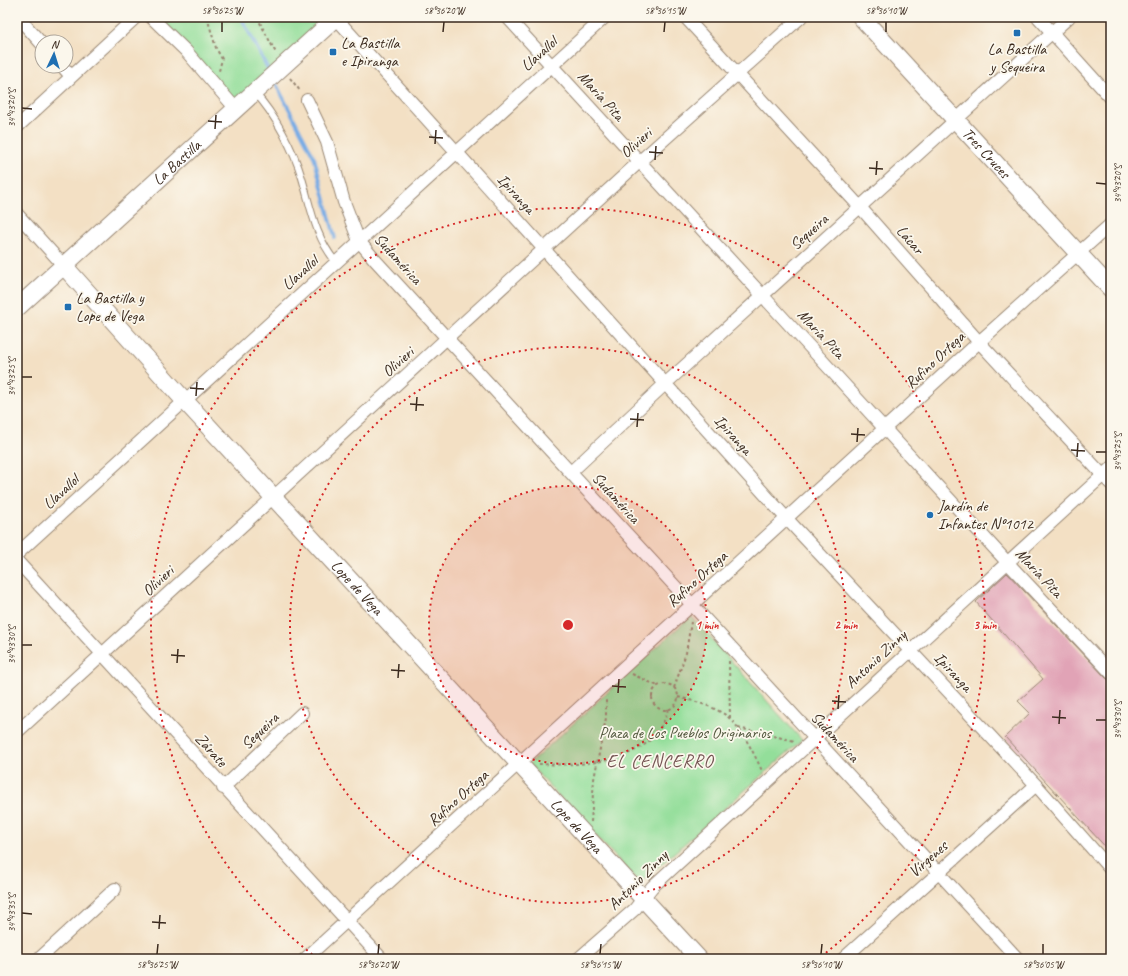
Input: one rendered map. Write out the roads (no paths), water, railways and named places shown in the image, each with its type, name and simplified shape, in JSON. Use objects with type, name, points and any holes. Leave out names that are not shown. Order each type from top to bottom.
[{"type":"street","points":[[18,17],[34,35]]},
{"type":"street","points":[[17,126],[136,17]]},
{"type":"street","points":[[151,17],[173,38],[236,109]]},
{"type":"street","name":"La Bastilla","points":[[17,308],[336,17]]},
{"type":"street","name":"Ipiranga","points":[[336,17],[787,519],[1036,785],[1111,870]]},
{"type":"street","name":"María Pita","points":[[507,17],[1007,562],[1111,673]]},
{"type":"street","name":"Llavallol","points":[[17,554],[605,17]]},
{"type":"street","name":"Lácar","points":[[685,17],[860,208],[979,342],[1107,471],[1111,484]]},
{"type":"street","name":"Olivieri","points":[[17,732],[544,249],[800,17]]},
{"type":"street","name":"Tres Cruces","points":[[861,17],[1111,289]]},
{"type":"street","points":[[1038,17],[1111,98]]},
{"type":"street","name":"Sequeira","points":[[572,472],[665,384],[1069,17]]},
{"type":"street","name":"Sudamérica","points":[[307,100],[327,142],[344,202],[359,241],[693,605],[810,742],[939,871],[1018,959]]},
{"type":"street","name":"Lope de Vega","points":[[17,214],[184,400],[699,959]]},
{"type":"street","name":"Rufino Ortega","points":[[305,959],[979,342],[1111,224]]},
{"type":"street","name":"Antonio Zinny","points":[[578,959],[634,909],[652,887],[1107,471]]},
{"type":"street","name":"Zárate","points":[[17,561],[223,788],[382,959]]},
{"type":"street","name":"Sequeira","points":[[223,788],[302,713]]},
{"type":"street","name":"Vírgenes","points":[[843,959],[1036,785]]},
{"type":"street","points":[[39,959],[115,889]]},
{"type":"lane","points":[[270,78],[265,104],[299,166],[315,226],[327,251],[336,262]]},
{"type":"waterway","points":[[241,17],[269,71]]},
{"type":"waterway","points":[[274,80],[314,157],[335,238]]},
{"type":"place","name":"La Bastilla y Sequeira","points":[[1017,33]]},
{"type":"place","name":"La Bastilla e Ipiranga","points":[[333,52]]},
{"type":"place","name":"La Bastilla y Lope de Vega","points":[[68,307]]},
{"type":"place","name":"Jardín de Infantes Nº1012","points":[[930,515]]},
{"type":"district","name":"EL CENCERRO","points":[[660,761]]},
{"type":"park label","name":"Plaza de Los Pueblos Originarios","points":[[685,733]]}]
